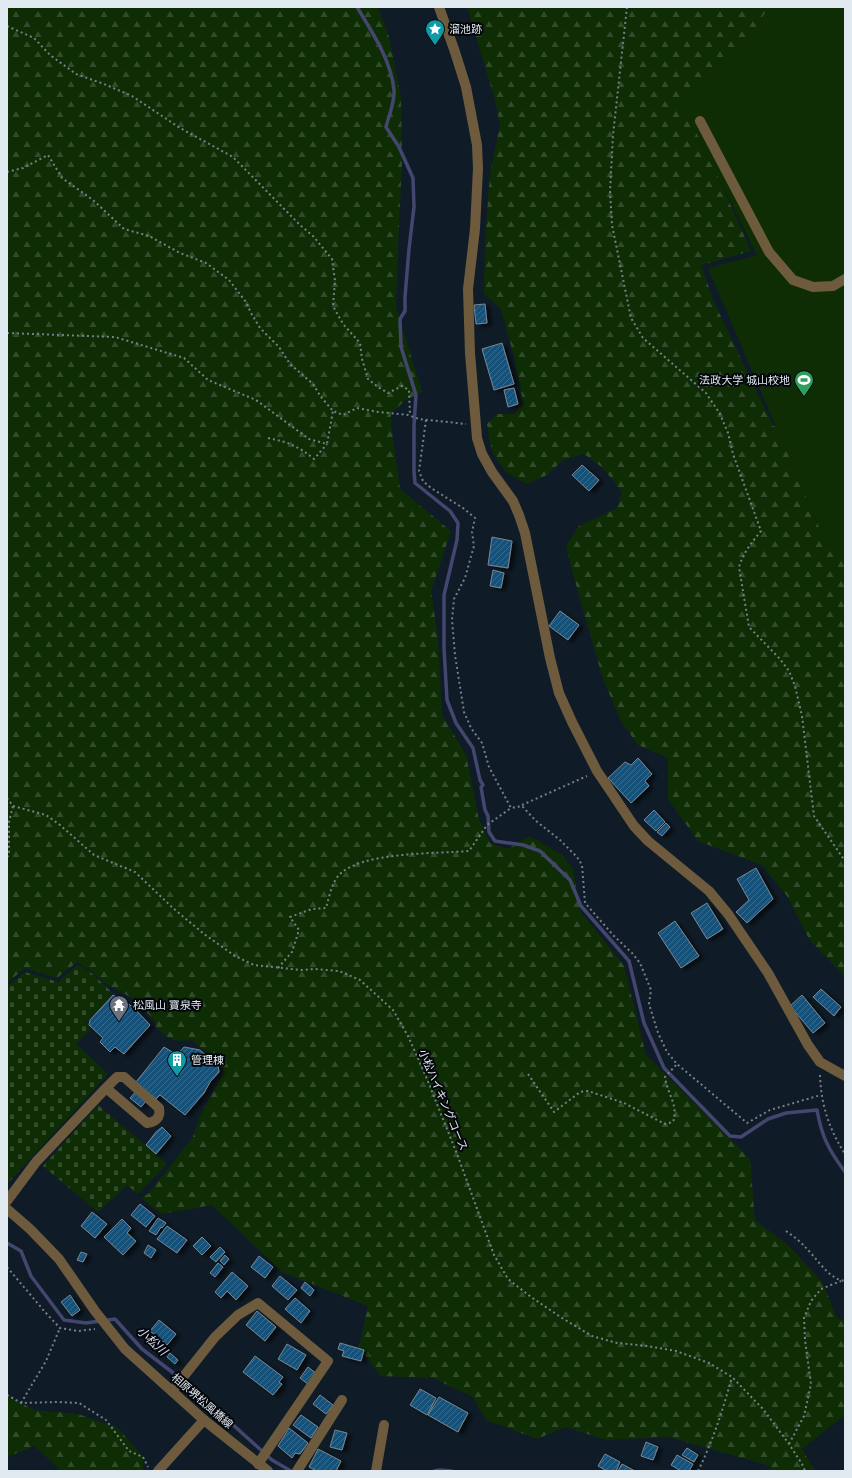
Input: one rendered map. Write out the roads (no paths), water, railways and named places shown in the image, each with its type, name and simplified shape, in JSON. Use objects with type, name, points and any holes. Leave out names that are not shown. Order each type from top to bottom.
[{"type":"street","points":[[439,7],[466,87],[477,145],[478,168],[475,229],[468,289],[470,353],[477,438],[482,454],[492,472],[513,501],[519,515],[559,693],[597,771],[634,826],[648,841],[709,891],[728,914],[768,973],[808,1045],[820,1062],[845,1076]]},
{"type":"street","points":[[700,121],[769,252],[792,280],[812,287],[833,286],[845,279]]},
{"type":"street","points":[[7,1201],[36,1162],[106,1088],[117,1077],[124,1077],[159,1108],[160,1115],[156,1120],[147,1124],[106,1088]]},
{"type":"street","name":"相原堺松風橋線","points":[[7,1209],[30,1229],[59,1259],[95,1311],[125,1349],[137,1361],[175,1387],[204,1420],[260,1460],[268,1471]]},
{"type":"street","points":[[175,1387],[215,1337],[238,1314],[258,1303],[328,1361],[260,1460]]},
{"type":"street","points":[[297,1469],[342,1400]]},
{"type":"street","points":[[158,1471],[204,1420]]},
{"type":"street","points":[[376,1471],[384,1425]]},
{"type":"waterway","points":[[357,7],[369,26],[389,68],[394,95],[393,104],[386,127],[399,147],[413,178],[414,207],[409,249],[405,311],[400,319],[401,347],[416,395],[414,425],[415,483],[450,511],[458,523],[457,540],[444,595],[444,648],[447,700],[456,723],[473,748],[480,780],[483,785],[481,787],[485,810],[488,816],[489,832],[495,841],[523,845],[540,851],[570,880],[581,906],[629,961],[644,1023],[664,1068],[730,1136],[741,1137],[768,1119],[786,1113],[817,1110],[821,1128],[827,1143],[845,1172]]},
{"type":"waterway","name":"小松川","points":[[7,1243],[21,1251],[31,1276],[64,1320],[86,1323],[115,1319],[142,1349],[189,1385],[272,1460],[291,1471]]},
{"type":"waterway","name":"小松川","points":[[434,1471],[452,1471]]},
{"type":"place","name":"溜池跡","points":[[435,46]]},
{"type":"place","name":"法政大学 城山校地","points":[[804,397]]},
{"type":"place","name":"松風山 寶泉寺","points":[[119,1022]]},
{"type":"place","name":"管理棟","points":[[177,1077]]}]
